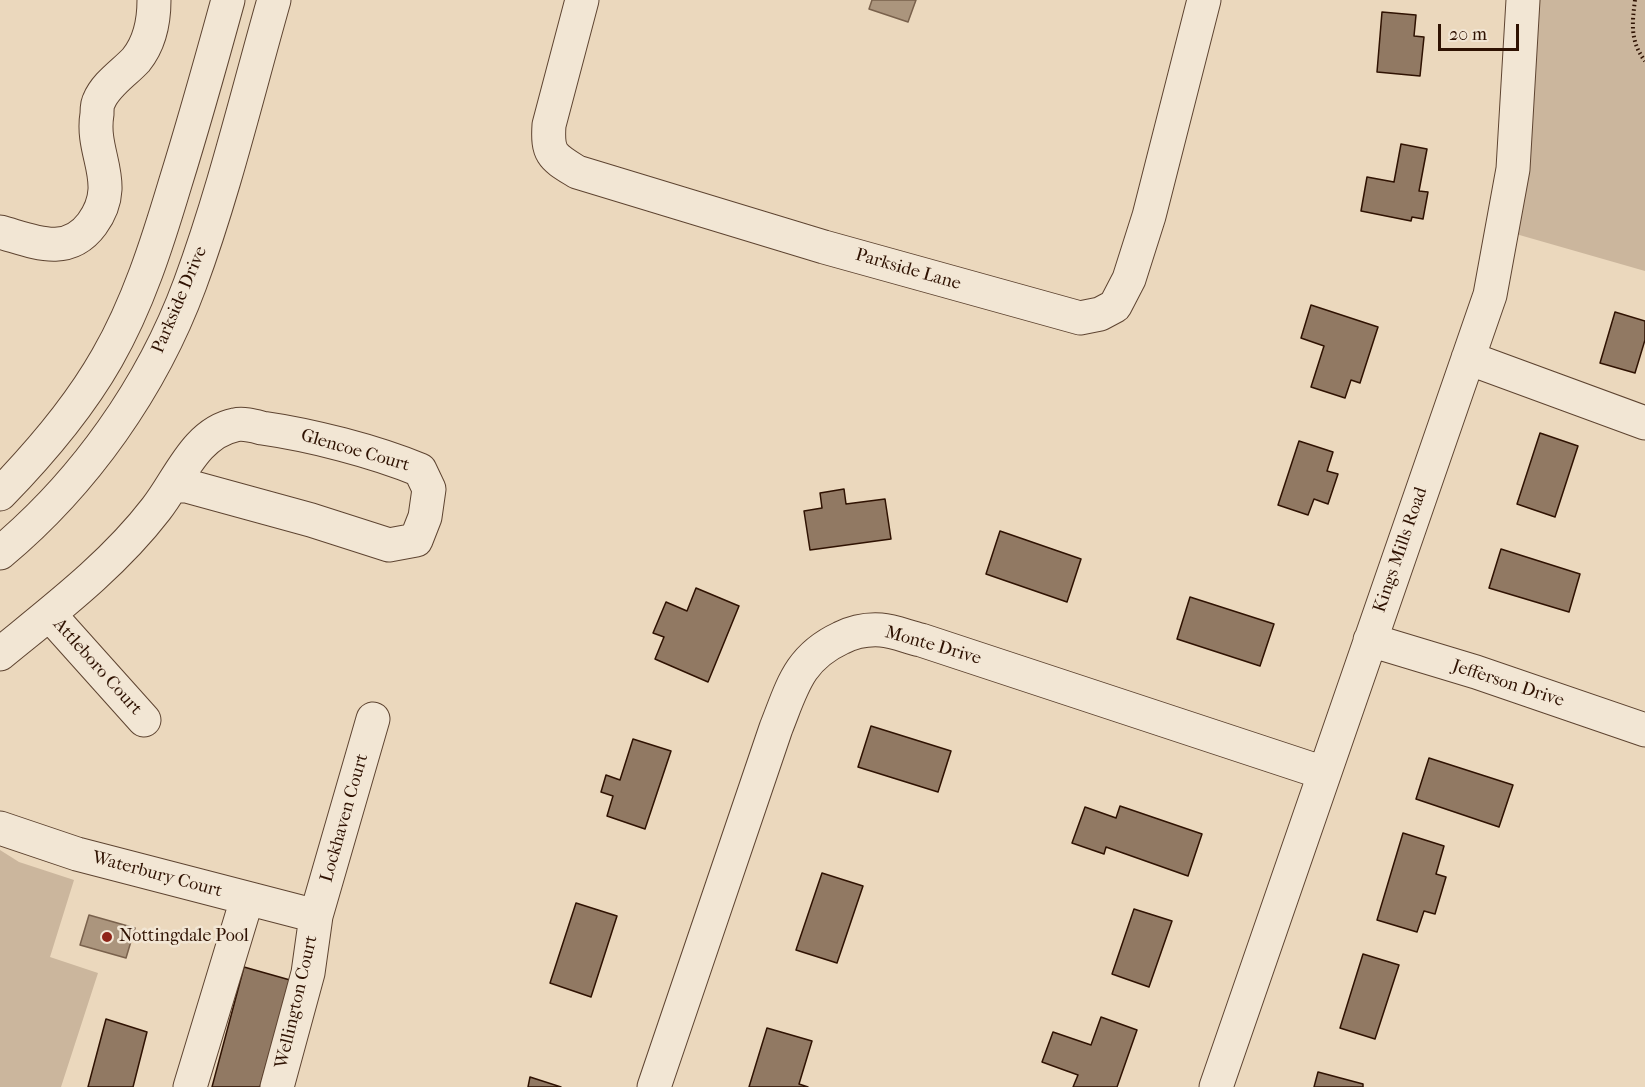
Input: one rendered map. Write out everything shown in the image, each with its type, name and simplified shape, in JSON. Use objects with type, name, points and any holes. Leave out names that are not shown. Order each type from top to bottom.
[{"type":"street","points":[[0,232],[50,246],[70,242],[87,231],[99,214],[105,194],[105,174],[95,124],[99,101],[118,76],[136,59],[148,38],[154,14],[154,0]]},
{"type":"street","points":[[0,494],[35,458],[74,410],[107,358],[134,303],[156,247],[228,0]]},
{"type":"street","name":"Parkside Drive","points":[[0,553],[23,534],[65,491],[125,411],[156,359],[193,275],[215,210],[274,0]]},
{"type":"street","name":"Parkside Lane","points":[[582,0],[549,125],[548,144],[556,159],[577,172],[734,220],[1080,318],[1100,314],[1115,306],[1129,279],[1149,216],[1204,0]]},
{"type":"street","name":"Kings Mills Road","points":[[1216,1087],[1490,295],[1513,169],[1523,0]]},
{"type":"street","points":[[207,75],[250,87]]},
{"type":"street","points":[[1468,358],[1645,423]]},
{"type":"street","name":"Glencoe Court","points":[[0,654],[50,614],[117,554],[156,509],[195,452],[212,433],[237,424],[290,432],[398,461],[420,470],[429,489],[425,517],[416,540],[389,545],[311,520],[187,486],[172,486]]},
{"type":"street","name":"Attleboro Court","points":[[50,614],[144,720]]},
{"type":"street","name":"Monte Drive","points":[[654,1087],[776,728],[794,683],[808,660],[841,638],[869,630],[883,630],[1324,773]]},
{"type":"street","name":"Jefferson Drive","points":[[1370,640],[1476,672],[1645,730]]},
{"type":"street","name":"Lockhaven Court","points":[[316,916],[373,719]]},
{"type":"street","name":"Waterbury Court","points":[[0,828],[77,854],[316,916]]},
{"type":"street","points":[[190,1087],[247,899]]},
{"type":"street","name":"Wellington Court","points":[[277,1087],[308,973],[316,916]]},
{"type":"path","points":[[1635,0],[1632,30],[1638,52],[1645,61]]},
{"type":"shaded area","points":[[872,0],[916,0],[908,22],[869,9]]},
{"type":"shaded area","points":[[1523,0],[1645,0],[1645,271],[1502,230]]},
{"type":"shaded area","points":[[0,850],[19,862],[74,880],[50,957],[98,973],[61,1087],[0,1087]]},
{"type":"shaded area","name":"Nottingdale Pool","points":[[89,915],[135,928],[126,958],[80,945]]},
{"type":"building","points":[[1382,12],[1416,15],[1414,36],[1424,37],[1420,76],[1377,72]]},
{"type":"building","points":[[1401,144],[1427,149],[1419,191],[1428,192],[1423,219],[1412,217],[1411,221],[1361,211],[1367,177],[1394,182]]},
{"type":"building","points":[[1311,305],[1378,327],[1360,383],[1351,380],[1345,398],[1311,387],[1324,346],[1301,338]]},
{"type":"building","points":[[1615,312],[1645,321],[1645,340],[1635,373],[1600,363]]},
{"type":"building","points":[[1540,433],[1578,446],[1555,517],[1517,504]]},
{"type":"building","points":[[1299,441],[1333,452],[1327,471],[1338,474],[1328,504],[1314,499],[1308,515],[1278,505]]},
{"type":"building","points":[[844,489],[846,504],[885,499],[891,539],[810,550],[804,511],[822,508],[820,493]]},
{"type":"building","points":[[1000,531],[1081,559],[1067,602],[986,574]]},
{"type":"building","points":[[1501,549],[1580,574],[1569,612],[1489,588]]},
{"type":"building","points":[[696,588],[739,606],[708,682],[655,659],[664,637],[653,633],[666,602],[687,611]]},
{"type":"building","points":[[1190,597],[1274,624],[1260,666],[1177,639]]},
{"type":"building","points":[[871,726],[951,751],[938,792],[858,767]]},
{"type":"building","points":[[633,739],[671,751],[645,829],[607,816],[613,796],[601,792],[606,775],[620,780]]},
{"type":"building","points":[[1429,758],[1513,785],[1499,827],[1416,799]]},
{"type":"building","points":[[1120,806],[1202,834],[1188,876],[1106,847],[1104,854],[1072,843],[1085,807],[1116,818]]},
{"type":"building","points":[[1403,833],[1444,846],[1436,874],[1446,877],[1435,914],[1424,911],[1417,932],[1377,920]]},
{"type":"building","points":[[822,873],[863,886],[837,963],[796,950]]},
{"type":"building","points":[[576,903],[617,916],[591,997],[550,983]]},
{"type":"building","points":[[1134,909],[1172,921],[1149,987],[1112,974]]},
{"type":"building","points":[[1363,954],[1399,965],[1375,1039],[1340,1028]]},
{"type":"building","points":[[244,967],[290,980],[260,1087],[212,1087]]},
{"type":"building","points":[[1101,1017],[1137,1030],[1117,1087],[1073,1087],[1078,1075],[1042,1062],[1053,1032],[1091,1045]]},
{"type":"building","points":[[106,1019],[147,1032],[133,1087],[88,1087]]},
{"type":"building","points":[[767,1028],[812,1041],[799,1084],[808,1087],[749,1087]]},
{"type":"building","points":[[1318,1072],[1363,1084],[1363,1087],[1314,1087]]},
{"type":"building","points":[[530,1077],[561,1087],[528,1087]]},
{"type":"place","name":"Nottingdale Pool","points":[[107,937]]}]
